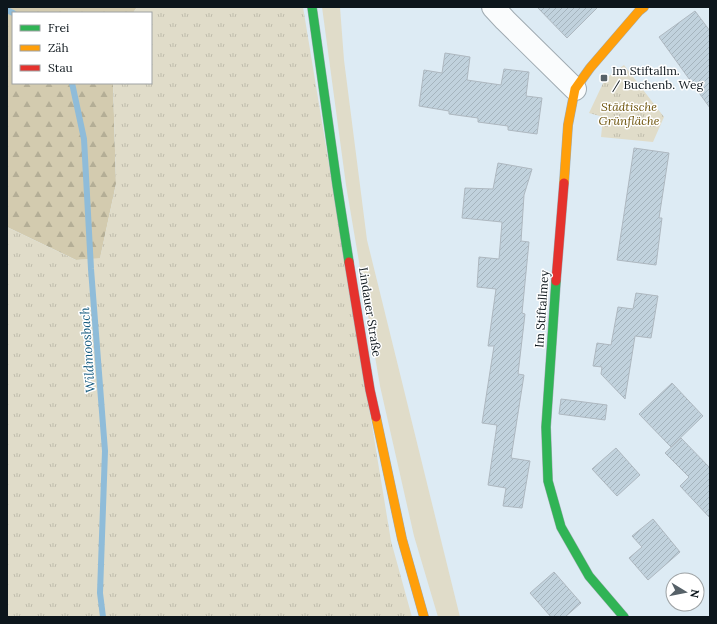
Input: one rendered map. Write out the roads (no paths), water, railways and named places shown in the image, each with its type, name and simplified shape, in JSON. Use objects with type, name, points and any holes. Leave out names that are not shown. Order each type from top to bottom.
[{"type":"street","name":"Lindauer Straße","points":[[312,7],[337,185],[370,390],[402,539],[424,617]]},
{"type":"street","points":[[493,7],[575,89]]},
{"type":"street","name":"Im Stiftallmey","points":[[624,617],[589,576],[561,527],[548,482],[547,419],[568,125],[575,89],[590,68],[639,10],[644,7]]},
{"type":"waterway","name":"Wildmoosbach","points":[[7,10],[12,12]]},
{"type":"waterway","name":"Wildmoosbach","points":[[72,84],[84,139],[91,269],[105,451],[100,593],[103,617]]},
{"type":"place","name":"Im Stiftallm. / Buchenb. Weg","points":[[604,78]]},
{"type":"park label","name":"Städtische Grünfläche","points":[[629,114]]}]
